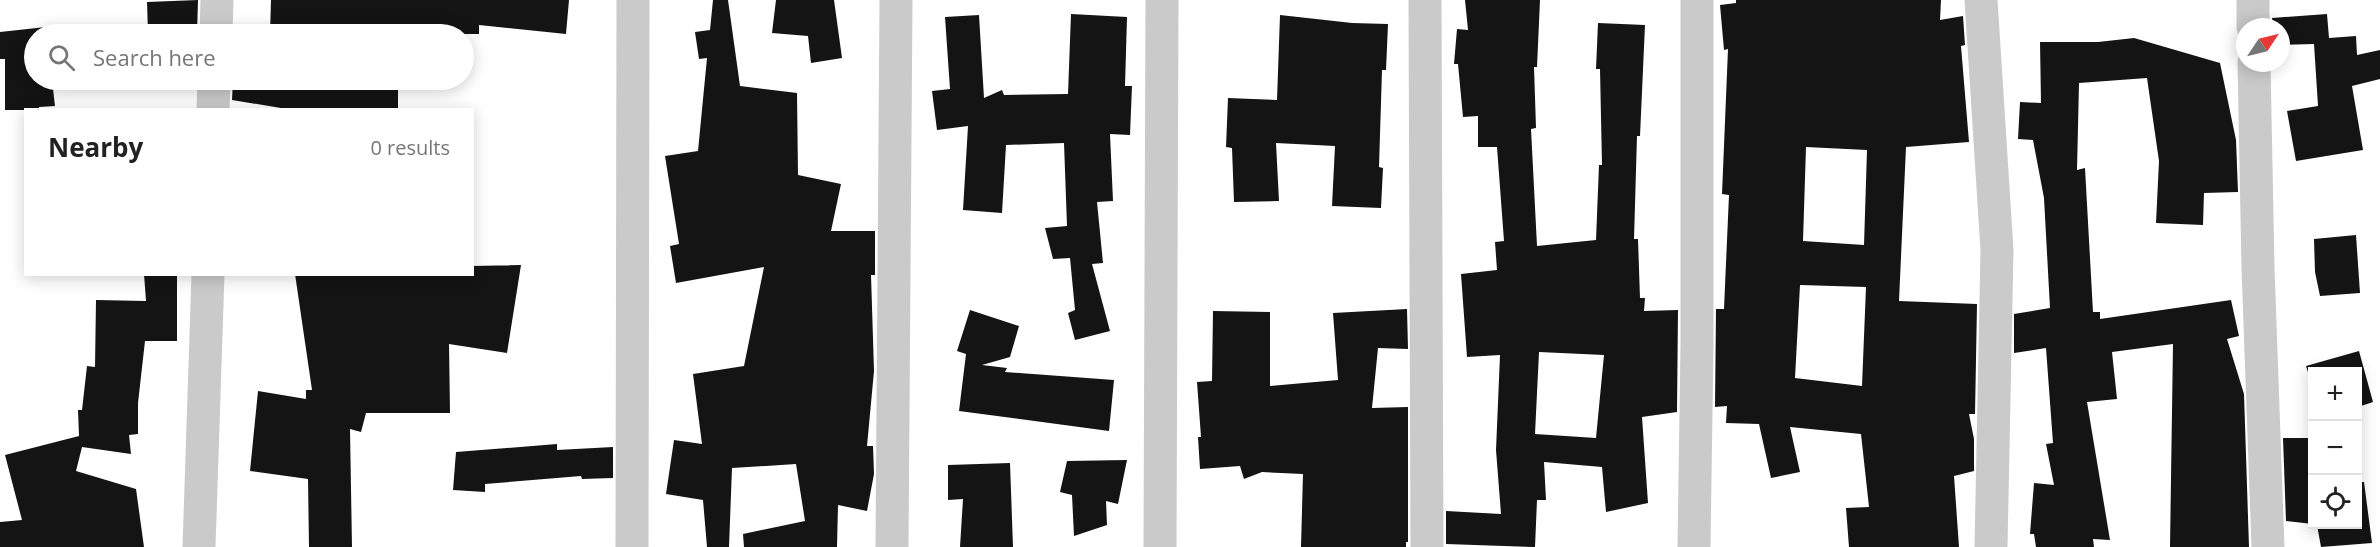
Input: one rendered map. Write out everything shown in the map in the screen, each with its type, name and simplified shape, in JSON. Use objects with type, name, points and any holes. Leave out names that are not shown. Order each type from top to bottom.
[{"type":"street","points":[[216,24],[217,0]]},
{"type":"street","points":[[632,547],[633,0]]},
{"type":"street","points":[[892,547],[896,0]]},
{"type":"street","points":[[1160,547],[1161,0]]},
{"type":"street","points":[[1425,0],[1427,36],[1427,547]]},
{"type":"street","points":[[1694,547],[1696,0]]},
{"type":"street","points":[[1981,0],[1997,250],[1991,547]]},
{"type":"street","points":[[2253,0],[2253,18]]},
{"type":"street","points":[[2254,72],[2258,268],[2268,547]]},
{"type":"street","points":[[213,108],[214,90]]},
{"type":"street","points":[[199,547],[208,276]]},
{"type":"building","points":[[198,0],[197,24],[148,24],[147,2]]},
{"type":"building","points":[[271,0],[569,0],[566,34],[479,25],[479,34],[474,34],[474,24],[270,24]]},
{"type":"building","points":[[713,0],[728,0],[740,86],[797,93],[798,175],[841,184],[831,231],[875,231],[875,275],[871,275],[874,371],[867,446],[873,446],[874,474],[867,511],[838,505],[837,547],[744,547],[743,534],[805,521],[796,464],[732,468],[729,547],[707,547],[703,500],[666,494],[674,440],[702,444],[693,374],[744,366],[764,267],[676,283],[670,246],[679,244],[665,156],[698,151],[707,58],[699,59],[695,32],[710,30]]},
{"type":"building","points":[[776,0],[834,0],[842,58],[811,63],[808,36],[772,33]]},
{"type":"building","points":[[1465,0],[1540,0],[1537,67],[1534,67],[1536,128],[1531,129],[1537,246],[1596,240],[1599,165],[1602,165],[1600,69],[1596,69],[1598,23],[1645,25],[1640,136],[1637,136],[1634,239],[1638,239],[1640,298],[1645,298],[1644,311],[1678,310],[1677,412],[1642,417],[1648,503],[1606,512],[1602,467],[1544,462],[1546,500],[1537,500],[1535,547],[1446,544],[1446,511],[1501,514],[1496,450],[1500,355],[1467,357],[1461,274],[1497,270],[1495,242],[1504,241],[1497,147],[1478,147],[1478,116],[1463,117],[1458,64],[1454,64],[1457,29],[1468,30]],"holes":[[[1539,352],[1604,355],[1596,438],[1535,434]]]},
{"type":"building","points":[[1736,0],[1941,0],[1940,20],[1963,16],[1965,45],[1961,46],[1969,142],[1906,147],[1899,301],[1977,304],[1975,414],[1969,414],[1974,439],[1974,471],[1954,476],[1959,547],[1849,547],[1846,508],[1869,507],[1861,434],[1790,427],[1800,472],[1771,478],[1759,424],[1726,423],[1727,406],[1715,407],[1716,309],[1724,309],[1729,195],[1722,194],[1728,49],[1724,50],[1720,5],[1736,3]],"holes":[[[1806,147],[1867,150],[1864,245],[1803,241]],[[1800,285],[1866,287],[1862,386],[1795,378]]]},
{"type":"building","points":[[1071,14],[1127,17],[1125,86],[1132,86],[1130,135],[1110,134],[1113,201],[1097,202],[1103,263],[1092,264],[1110,331],[1075,340],[1068,313],[1075,310],[1070,258],[1053,259],[1045,228],[1067,226],[1064,143],[1006,145],[1002,213],[963,210],[968,126],[937,130],[932,91],[950,89],[945,17],[979,15],[984,98],[1002,90],[1004,95],[1068,94]]},
{"type":"building","points":[[2327,14],[2329,38],[2356,36],[2357,55],[2380,50],[2380,79],[2352,86],[2363,150],[2296,161],[2287,111],[2318,106],[2314,44],[2290,45],[2290,18],[2272,18]]},
{"type":"building","points":[[1280,15],[1352,23],[1388,24],[1386,70],[1382,70],[1379,167],[1383,168],[1381,208],[1332,206],[1335,146],[1276,143],[1279,201],[1234,202],[1232,148],[1226,147],[1228,98],[1277,100]]},
{"type":"building","points":[[24,29],[24,90],[53,90],[55,106],[5,110],[5,59],[0,59],[0,32]]},
{"type":"building","points":[[2134,38],[2220,63],[2236,140],[2238,192],[2204,193],[2203,225],[2156,223],[2159,161],[2147,78],[2079,83],[2077,170],[2085,168],[2093,312],[2100,312],[2100,319],[2231,300],[2239,336],[2227,339],[2244,394],[2249,547],[2170,547],[2173,344],[2112,352],[2117,399],[2087,402],[2110,540],[2093,539],[2094,547],[2036,547],[2034,534],[2030,534],[2034,483],[2054,485],[2046,444],[2053,443],[2046,348],[2014,353],[2014,314],[2050,308],[2044,198],[2033,140],[2018,139],[2020,102],[2041,103],[2040,42],[2098,42]]},
{"type":"building","points":[[232,90],[398,90],[398,108],[281,108],[232,100]]},
{"type":"building","points":[[2356,235],[2360,293],[2320,296],[2315,272],[2314,239]]},
{"type":"building","points":[[521,265],[507,353],[449,344],[450,413],[366,413],[361,432],[350,429],[352,547],[309,547],[308,479],[250,471],[258,391],[306,399],[306,390],[312,390],[295,276],[474,276],[474,266]]},
{"type":"building","points":[[144,276],[177,276],[177,341],[145,341],[138,403],[138,434],[129,435],[131,454],[82,447],[76,471],[136,489],[144,547],[0,547],[0,522],[22,520],[5,455],[79,436],[78,410],[82,410],[87,366],[95,367],[96,300],[146,301]]},
{"type":"building","points":[[1407,309],[1408,349],[1378,348],[1372,408],[1408,407],[1408,542],[1406,542],[1406,547],[1301,547],[1303,474],[1262,472],[1244,479],[1240,466],[1200,469],[1198,437],[1201,437],[1197,382],[1212,381],[1213,311],[1270,312],[1270,386],[1338,380],[1333,313]]},
{"type":"building","points":[[970,310],[1019,326],[1010,357],[982,365],[1007,368],[1005,372],[1114,380],[1109,431],[959,411],[966,354],[957,351]]},
{"type":"building","points":[[2359,351],[2373,402],[2362,406],[2362,367],[2308,367],[2308,372],[2306,366]]},
{"type":"building","points":[[2283,438],[2308,438],[2308,523],[2286,521]]},
{"type":"building","points":[[557,444],[557,450],[613,447],[613,478],[582,479],[581,476],[485,484],[485,492],[453,490],[456,452]]},
{"type":"building","points":[[1127,460],[1118,504],[1106,501],[1107,525],[1074,536],[1072,495],[1060,492],[1067,461]]},
{"type":"building","points":[[1010,463],[1013,547],[960,547],[963,499],[948,500],[948,465]]},
{"type":"building","points":[[2362,482],[2364,482],[2372,543],[2321,547],[2318,529],[2362,529]]}]
